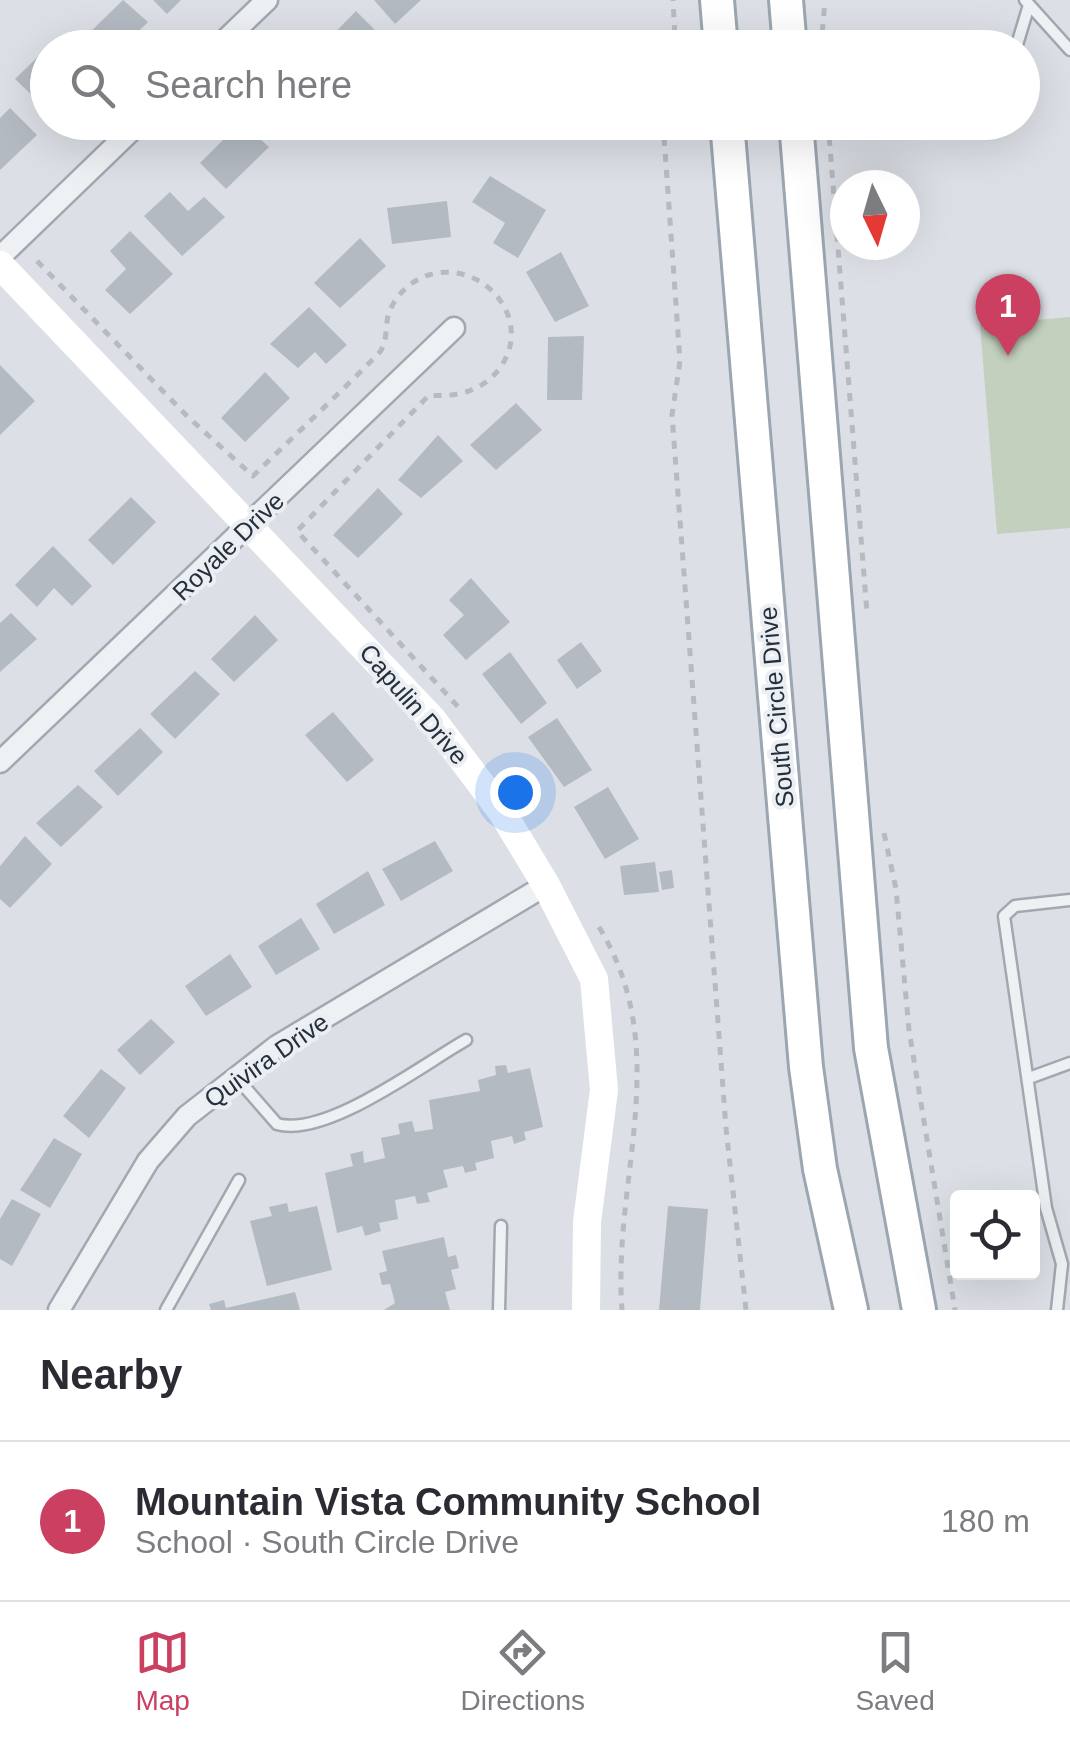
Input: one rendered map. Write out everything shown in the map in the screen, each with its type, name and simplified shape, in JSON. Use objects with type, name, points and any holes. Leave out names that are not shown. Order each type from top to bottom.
[{"type":"main road","points":[[717,0],[720,30]]},
{"type":"main road","points":[[786,0],[788,30]]},
{"type":"main road","name":"South Circle Drive","points":[[729,140],[806,1068],[820,1169],[848,1299]]},
{"type":"main road","points":[[797,140],[871,1048],[919,1310]]},
{"type":"street","points":[[235,30],[266,0]]},
{"type":"street","points":[[0,257],[121,140]]},
{"type":"street","name":"Capulin Drive","points":[[0,265],[432,719],[502,812],[546,886],[594,979],[604,1090],[587,1222],[586,1310]]},
{"type":"street","name":"Royale Drive","points":[[0,762],[454,328]]},
{"type":"street","name":"Quivira Drive","points":[[60,1310],[148,1161],[187,1116],[277,1046],[546,886]]},
{"type":"lane","points":[[1020,30],[1027,2]]},
{"type":"lane","points":[[1027,2],[1070,50]]},
{"type":"lane","points":[[1057,1310],[1066,1263],[1046,1208],[1004,916],[1015,906],[1070,900]]},
{"type":"lane","points":[[236,1076],[277,1124],[304,1127],[332,1117],[466,1040]]},
{"type":"lane","points":[[1028,1078],[1070,1063]]},
{"type":"lane","points":[[166,1310],[239,1180]]},
{"type":"lane","points":[[499,1310],[500,1226]]},
{"type":"path","points":[[673,0],[675,30]]},
{"type":"path","points":[[822,30],[825,0]]},
{"type":"path","points":[[665,140],[680,362],[672,415],[726,1128],[746,1310]]},
{"type":"path","points":[[829,140],[868,622]]},
{"type":"path","points":[[37,261],[188,417],[253,476],[384,348],[388,312],[402,291],[442,270],[468,272],[502,302],[512,327],[510,352],[485,383],[448,397],[429,395]]},
{"type":"path","points":[[882,814],[896,889],[909,1030],[955,1310]]},
{"type":"green space","points":[[1070,317],[1070,528],[997,534],[980,325]]},
{"type":"building","points":[[123,0],[148,22],[140,30],[92,30]]},
{"type":"building","points":[[153,0],[181,0],[167,14]]},
{"type":"building","points":[[374,0],[421,0],[395,24]]},
{"type":"building","points":[[356,11],[375,30],[338,30]]},
{"type":"building","points":[[30,64],[30,93],[15,79]]},
{"type":"building","points":[[10,108],[30,128],[32,140],[0,170],[0,118]]},
{"type":"building","points":[[223,140],[261,140],[269,147],[226,189],[200,163]]},
{"type":"building","points":[[490,176],[546,210],[518,258],[493,243],[505,223],[472,202]]},
{"type":"building","points":[[170,192],[188,211],[204,197],[225,217],[182,256],[144,216]]},
{"type":"building","points":[[447,201],[451,237],[392,244],[387,208]]},
{"type":"building","points":[[130,231],[173,274],[130,314],[105,290],[126,269],[110,251]]},
{"type":"building","points":[[360,238],[386,266],[340,308],[314,283]]},
{"type":"building","points":[[561,252],[589,306],[555,322],[526,272]]},
{"type":"building","points":[[309,307],[347,345],[326,364],[315,352],[298,368],[270,344]]},
{"type":"building","points":[[584,336],[582,400],[547,400],[548,337]]},
{"type":"building","points":[[0,365],[35,401],[0,435]]},
{"type":"building","points":[[265,372],[290,398],[245,442],[221,418]]},
{"type":"building","points":[[516,403],[542,430],[496,470],[470,445]]},
{"type":"building","points":[[438,435],[463,461],[421,498],[398,480]]},
{"type":"building","points":[[378,488],[403,514],[358,558],[333,535]]},
{"type":"building","points":[[131,497],[156,522],[113,565],[88,540]]},
{"type":"building","points":[[53,546],[92,586],[72,606],[54,588],[37,607],[15,585]]},
{"type":"building","points":[[471,578],[510,622],[466,660],[443,635],[464,615],[449,600]]},
{"type":"building","points":[[11,613],[37,639],[0,672],[0,623]]},
{"type":"building","points":[[255,615],[278,640],[234,682],[211,659]]},
{"type":"building","points":[[581,642],[602,671],[577,689],[557,660]]},
{"type":"building","points":[[510,652],[547,703],[521,724],[482,674]]},
{"type":"building","points":[[195,671],[220,694],[175,739],[150,714]]},
{"type":"building","points":[[333,712],[374,760],[347,782],[305,735]]},
{"type":"building","points":[[557,718],[592,770],[564,787],[528,737]]},
{"type":"building","points":[[140,728],[163,752],[118,796],[94,771]]},
{"type":"building","points":[[78,785],[103,807],[61,847],[36,823]]},
{"type":"building","points":[[608,787],[639,839],[605,859],[574,807]]},
{"type":"building","points":[[25,836],[52,864],[10,908],[0,899],[0,866]]},
{"type":"building","points":[[435,841],[453,871],[401,901],[382,869]]},
{"type":"building","points":[[655,862],[659,892],[624,895],[620,866]]},
{"type":"building","points":[[672,870],[674,888],[662,890],[659,872]]},
{"type":"building","points":[[368,871],[385,905],[334,934],[316,904]]},
{"type":"building","points":[[301,918],[320,949],[276,975],[258,946]]},
{"type":"building","points":[[230,954],[252,987],[206,1016],[185,986]]},
{"type":"building","points":[[151,1019],[175,1042],[140,1075],[117,1050]]},
{"type":"building","points":[[506,1065],[508,1073],[530,1068],[543,1127],[524,1132],[526,1140],[514,1144],[512,1136],[491,1141],[494,1158],[475,1163],[477,1170],[465,1173],[463,1166],[443,1170],[448,1187],[427,1193],[430,1202],[417,1204],[415,1196],[395,1200],[398,1219],[379,1223],[381,1231],[365,1236],[362,1226],[337,1233],[325,1173],[353,1166],[350,1154],[363,1151],[364,1163],[385,1158],[381,1138],[400,1134],[398,1124],[412,1121],[415,1132],[433,1129],[429,1100],[480,1091],[478,1080],[496,1075],[495,1066]]},
{"type":"building","points":[[101,1069],[126,1088],[89,1138],[63,1116]]},
{"type":"building","points":[[54,1138],[82,1154],[50,1208],[20,1190]]},
{"type":"building","points":[[12,1199],[41,1214],[12,1266],[0,1259],[0,1219]]},
{"type":"building","points":[[287,1203],[289,1212],[317,1206],[332,1270],[267,1286],[250,1221],[272,1216],[269,1207]]},
{"type":"building","points":[[668,1206],[708,1209],[700,1310],[659,1310]]},
{"type":"building","points":[[444,1237],[448,1257],[456,1255],[459,1268],[451,1270],[456,1289],[445,1292],[450,1310],[384,1310],[395,1303],[390,1284],[382,1285],[379,1273],[387,1271],[382,1251]]},
{"type":"building","points":[[295,1292],[300,1310],[211,1310],[209,1304],[224,1300],[226,1308]]},
{"type":"place","name":"Mountain Vista Community School","points":[[1008,356]]}]
